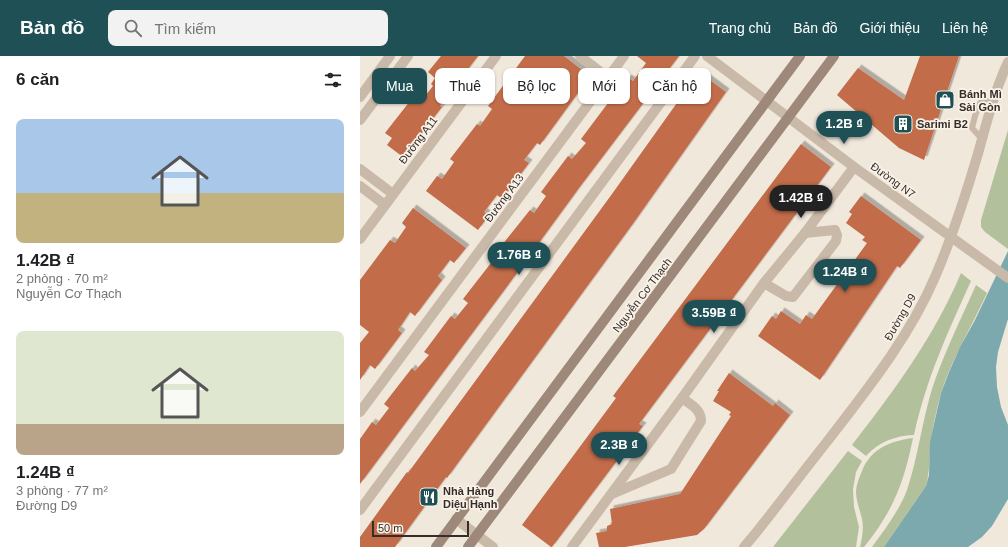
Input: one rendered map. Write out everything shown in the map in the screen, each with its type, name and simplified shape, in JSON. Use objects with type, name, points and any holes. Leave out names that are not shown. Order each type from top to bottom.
[{"type":"main road","name":"Nguyễn Cơ Thạch","points":[[436,547],[800,56]]},
{"type":"main road","name":"Nguyễn Cơ Thạch","points":[[468,547],[834,56]]},
{"type":"street","points":[[360,97],[390,56]]},
{"type":"street","points":[[360,120],[408,56]]},
{"type":"street","name":"Đường A11","points":[[360,239],[496,56]]},
{"type":"street","points":[[580,56],[595,68]]},
{"type":"street","name":"Đường A13","points":[[615,68],[624,56]]},
{"type":"street","points":[[360,510],[695,56]]},
{"type":"street","name":"Đường N7","points":[[707,56],[854,167],[1008,278]]},
{"type":"street","name":"Đường D9","points":[[744,547],[756,534],[851,411],[893,352],[916,315],[932,284],[952,237],[994,100],[1008,62]]},
{"type":"street","name":"Đường A13","points":[[360,412],[589,104]]},
{"type":"street","points":[[572,547],[682,398],[764,283],[854,167]]},
{"type":"street","points":[[360,169],[393,194]]},
{"type":"street","points":[[360,186],[385,205]]},
{"type":"street","points":[[764,283],[786,296],[793,296],[836,241],[837,235],[836,230],[804,233]]},
{"type":"street","points":[[612,494],[671,469],[701,421],[701,416],[697,409],[682,398]]},
{"type":"street","points":[[456,519],[493,547]]},
{"type":"green space","points":[[1008,130],[1008,249],[985,232],[981,227],[981,220]]},
{"type":"green space","points":[[961,273],[971,281],[931,375],[914,435],[888,440],[866,456],[852,445],[898,384],[926,341],[950,297]]},
{"type":"green space","points":[[976,285],[987,293],[956,355],[941,393],[930,447],[926,486],[884,547],[872,547],[887,527],[904,498],[914,465],[932,389],[947,349]]},
{"type":"green space","points":[[913,438],[906,469],[890,509],[864,547],[860,547],[863,523],[857,502],[856,492],[857,484],[862,471],[866,463],[876,451],[897,441]]},
{"type":"green space","points":[[848,451],[862,461],[856,472],[853,489],[854,507],[859,527],[856,547],[773,547]]},
{"type":"water","points":[[1008,251],[1008,319],[998,352],[996,367],[997,387],[1001,407],[1008,425],[1008,499],[992,526],[982,537],[968,547],[884,547],[926,486],[929,475],[930,442],[941,393],[960,347],[975,320]]},
{"type":"building","points":[[441,56],[478,56],[469,68],[435,68],[435,78],[428,72]]},
{"type":"building","points":[[525,56],[564,56],[580,68],[578,68],[578,93],[570,104],[570,68],[516,68]]},
{"type":"building","points":[[637,56],[679,56],[670,68],[642,68],[646,63]]},
{"type":"building","name":"Sarimi B2","points":[[920,56],[959,56],[924,160],[899,148],[837,95],[858,68],[904,100]]},
{"type":"building","points":[[638,74],[638,104],[643,104],[360,484],[360,439],[372,422],[376,425],[389,408],[384,404],[412,368],[415,371],[429,355],[424,352],[451,316],[455,319],[468,303],[463,299],[491,263],[494,265],[507,249],[502,245],[530,210],[534,213],[546,196],[541,192],[568,156],[572,159],[586,143],[581,139],[607,104],[630,104],[630,79],[633,81]]},
{"type":"building","points":[[435,78],[435,104],[442,104],[440,106],[442,107],[403,157],[387,145],[392,138],[385,133],[408,104],[427,104],[427,94],[433,86],[431,84]]},
{"type":"building","points":[[711,81],[726,92],[632,225],[395,547],[360,547],[360,537],[612,194],[676,104],[711,104]]},
{"type":"building","points":[[503,86],[503,104],[570,104],[540,145],[537,143],[524,160],[529,163],[502,199],[497,195],[484,212],[489,215],[478,230],[426,191],[437,176],[442,179],[454,162],[450,159],[477,124],[480,126],[492,109],[488,106],[489,104],[495,104],[495,97]]},
{"type":"building","points":[[801,144],[831,167],[639,424],[643,426],[551,547],[522,525],[616,398],[613,396]]},
{"type":"building","points":[[861,196],[921,240],[900,268],[897,266],[820,380],[758,336],[772,316],[776,319],[781,311],[800,324],[806,315],[812,319],[867,243],[862,240],[865,237],[846,223],[852,214],[849,212]]},
{"type":"building","points":[[413,208],[466,248],[454,263],[450,260],[438,276],[442,280],[415,316],[410,312],[398,330],[402,333],[375,369],[370,365],[360,380],[360,343],[369,332],[360,325],[360,280],[390,240],[395,243],[406,227],[402,223]]},
{"type":"building","points":[[729,373],[773,406],[775,403],[790,415],[704,529],[697,535],[625,547],[599,547],[596,533],[607,531],[607,526],[612,524],[610,509],[680,494],[731,416],[729,415],[731,412],[713,401],[719,391],[717,391]]},
{"type":"place","name":"Bánh Mì Sài Gòn","points":[[945,100]]},
{"type":"place","name":"Sarimi B2","points":[[903,124]]},
{"type":"place","name":"Nhà Hàng Diệu Hạnh","points":[[429,497]]}]
